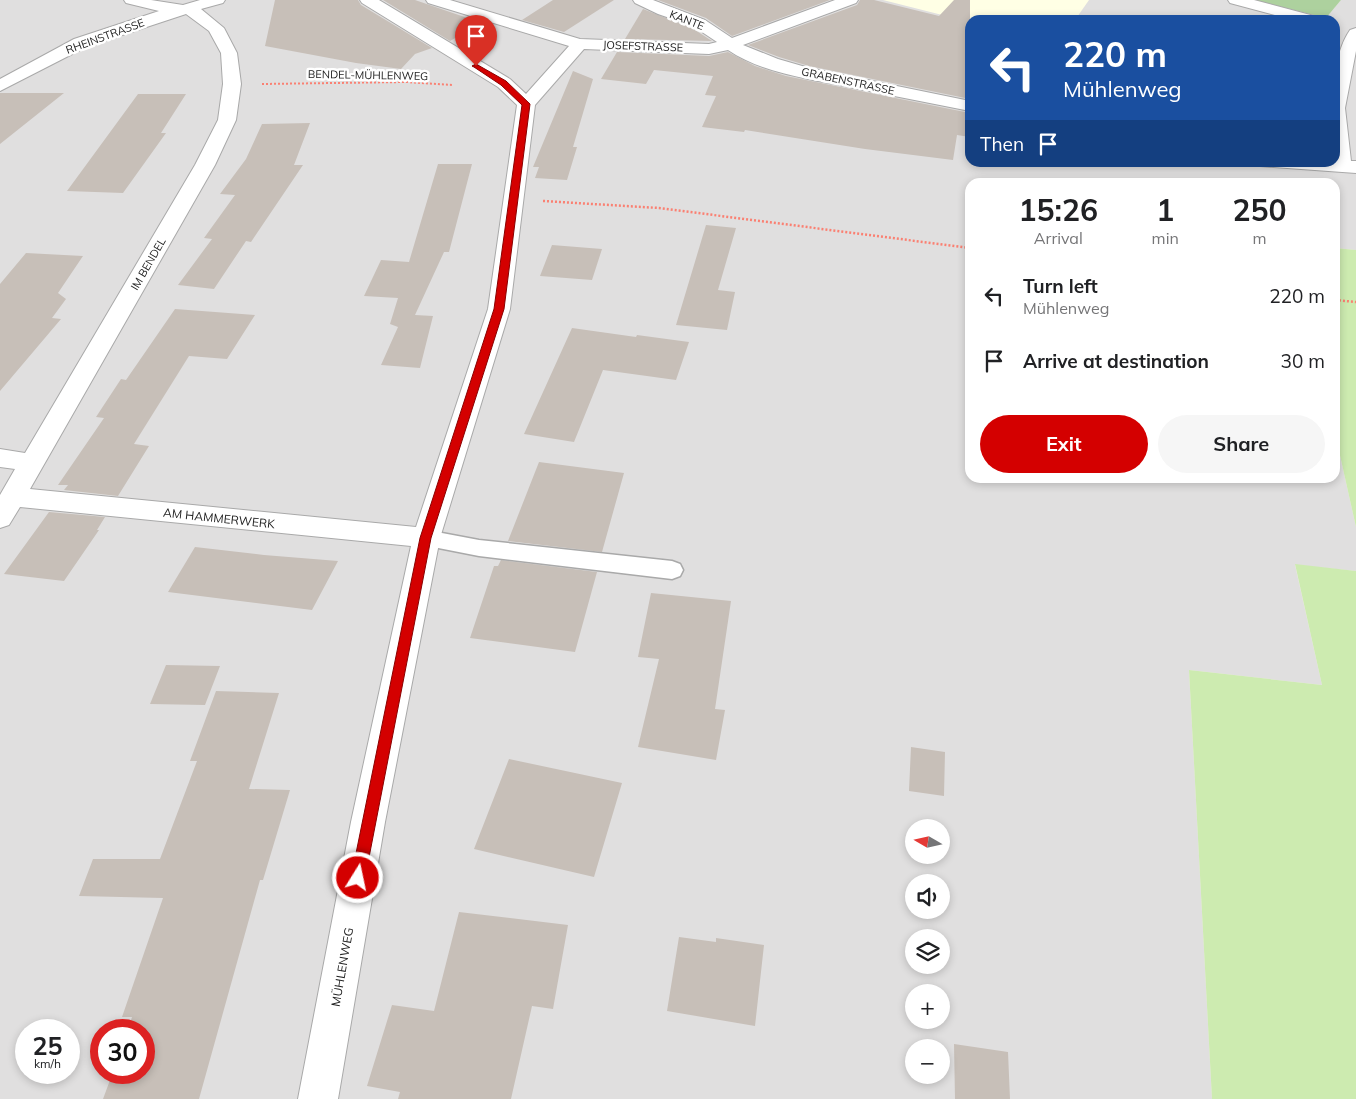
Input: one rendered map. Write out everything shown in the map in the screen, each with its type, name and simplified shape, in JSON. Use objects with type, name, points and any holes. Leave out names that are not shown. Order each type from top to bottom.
[{"type":"street","points":[[132,0],[164,8],[189,8]]},
{"type":"street","name":"RHEINSTRASSE","points":[[0,86],[80,43],[216,0]]},
{"type":"street","points":[[368,0],[504,83],[526,104],[580,44]]},
{"type":"street","name":"JOSEFSTRASSE","points":[[434,0],[580,44],[709,48],[730,44],[850,0]]},
{"type":"street","name":"KANTE","points":[[641,0],[664,11],[704,25],[730,44]]},
{"type":"street","points":[[1236,0],[1293,15]]},
{"type":"street","name":"IM BENDEL","points":[[6,508],[206,165],[227,120],[232,84],[229,53],[216,28],[189,8]]},
{"type":"street","points":[[1340,88],[1351,31]]},
{"type":"street","name":"GRABENSTRASSE","points":[[730,44],[757,57],[806,73],[965,105]]},
{"type":"street","name":"MÜHLENWEG","points":[[318,1099],[368,822],[426,538],[499,309],[526,104]]},
{"type":"street","points":[[1340,126],[1349,167]]},
{"type":"street","points":[[0,458],[32,463]]},
{"type":"street","name":"AM HAMMERWERK","points":[[6,508],[426,538]]},
{"type":"lane","points":[[426,538],[479,548],[672,570]]},
{"type":"path","name":"BENDEL-MÜHLENWEG","points":[[232,84],[406,82],[444,85],[504,83]]},
{"type":"path","points":[[514,199],[659,208],[965,247]]},
{"type":"path","points":[[1340,300],[1356,302]]},
{"type":"shaded area","points":[[0,0],[1254,0],[1314,15],[965,15],[965,167],[1340,167],[1340,15],[1328,15],[1341,0],[1356,0],[1356,250],[1340,248],[1340,178],[965,178],[965,483],[1340,483],[1340,455],[1356,527],[1356,571],[1295,565],[1322,685],[1189,670],[1212,1099],[0,1099]]},
{"type":"shaded area","points":[[883,0],[1089,0],[1078,15],[965,15],[965,20]]},
{"type":"green space","points":[[1254,0],[1341,0],[1328,15],[1314,15]]},
{"type":"green space","points":[[1340,248],[1356,250],[1356,527],[1340,455]]},
{"type":"green space","points":[[1295,564],[1356,571],[1356,1099],[1212,1099],[1189,670],[1322,685]]},
{"type":"building","points":[[275,0],[358,0],[361,5],[432,48],[415,54],[401,69],[356,63],[265,46]]},
{"type":"building","points":[[383,0],[415,0],[482,23],[450,41]]},
{"type":"building","points":[[553,0],[614,0],[564,32],[522,20]]},
{"type":"building","points":[[658,0],[830,0],[732,36],[706,18]]},
{"type":"building","points":[[860,0],[874,0],[939,16],[954,0],[970,0],[970,15],[965,15],[965,98],[809,66],[748,45],[857,5]]},
{"type":"building","points":[[643,9],[692,28],[712,41],[625,39]]},
{"type":"building","points":[[617,52],[709,56],[728,52],[755,66],[786,76],[965,112],[965,136],[957,135],[953,160],[865,149],[745,130],[744,132],[702,127],[716,96],[705,95],[713,76],[654,70],[646,84],[601,79]]},
{"type":"building","points":[[573,71],[593,79],[573,147],[577,147],[567,180],[535,178],[539,167],[533,167]]},
{"type":"building","points":[[0,93],[64,93],[0,144]]},
{"type":"building","points":[[138,94],[186,94],[161,133],[166,133],[123,193],[67,191]]},
{"type":"building","points":[[310,123],[294,165],[303,165],[251,242],[246,241],[214,289],[178,285],[212,239],[204,238],[235,195],[220,194],[246,159],[262,124]]},
{"type":"building","points":[[438,164],[472,164],[449,252],[444,252],[415,315],[433,316],[420,368],[381,365],[398,327],[390,324],[398,298],[364,296],[381,260],[409,262]]},
{"type":"building","points":[[706,225],[736,228],[718,290],[735,292],[727,330],[676,325]]},
{"type":"building","points":[[552,245],[602,249],[592,280],[540,276]]},
{"type":"building","points":[[26,253],[83,256],[58,293],[66,299],[52,318],[61,319],[0,391],[0,284]]},
{"type":"building","points":[[175,309],[255,315],[227,359],[189,356],[134,444],[149,446],[118,496],[64,490],[68,485],[58,485],[104,418],[96,417],[121,379],[126,380]]},
{"type":"building","points":[[572,328],[689,342],[676,380],[603,370],[574,442],[524,434]]},
{"type":"building","points":[[539,462],[624,473],[602,552],[508,541]]},
{"type":"building","points":[[49,512],[105,517],[97,530],[99,530],[64,581],[4,574]]},
{"type":"building","points":[[195,547],[338,561],[312,610],[168,592]]},
{"type":"building","points":[[501,560],[597,572],[575,652],[470,638],[494,566],[498,566]]},
{"type":"building","points":[[651,593],[731,601],[715,709],[725,710],[716,760],[638,747],[659,659],[638,657]]},
{"type":"building","points":[[166,665],[220,666],[205,705],[150,704]]},
{"type":"building","points":[[216,691],[279,693],[249,789],[290,790],[263,880],[260,880],[199,1099],[103,1099],[109,1084],[155,1084],[155,1019],[122,1017],[163,898],[79,896],[93,859],[160,859],[197,761],[190,761]]},
{"type":"building","points":[[911,747],[945,752],[944,796],[909,791]]},
{"type":"building","points":[[509,759],[622,783],[594,877],[474,849]]},
{"type":"building","points":[[459,912],[568,925],[553,1009],[532,1006],[511,1099],[398,1099],[400,1092],[367,1086],[392,1005],[434,1011]]},
{"type":"building","points":[[679,937],[716,942],[716,938],[764,945],[755,1026],[667,1011]]},
{"type":"building","points":[[954,1044],[1008,1052],[1010,1099],[955,1099]]},
{"type":"route","points":[[358,878],[426,538],[499,309],[526,104],[504,83],[476,66]]}]
